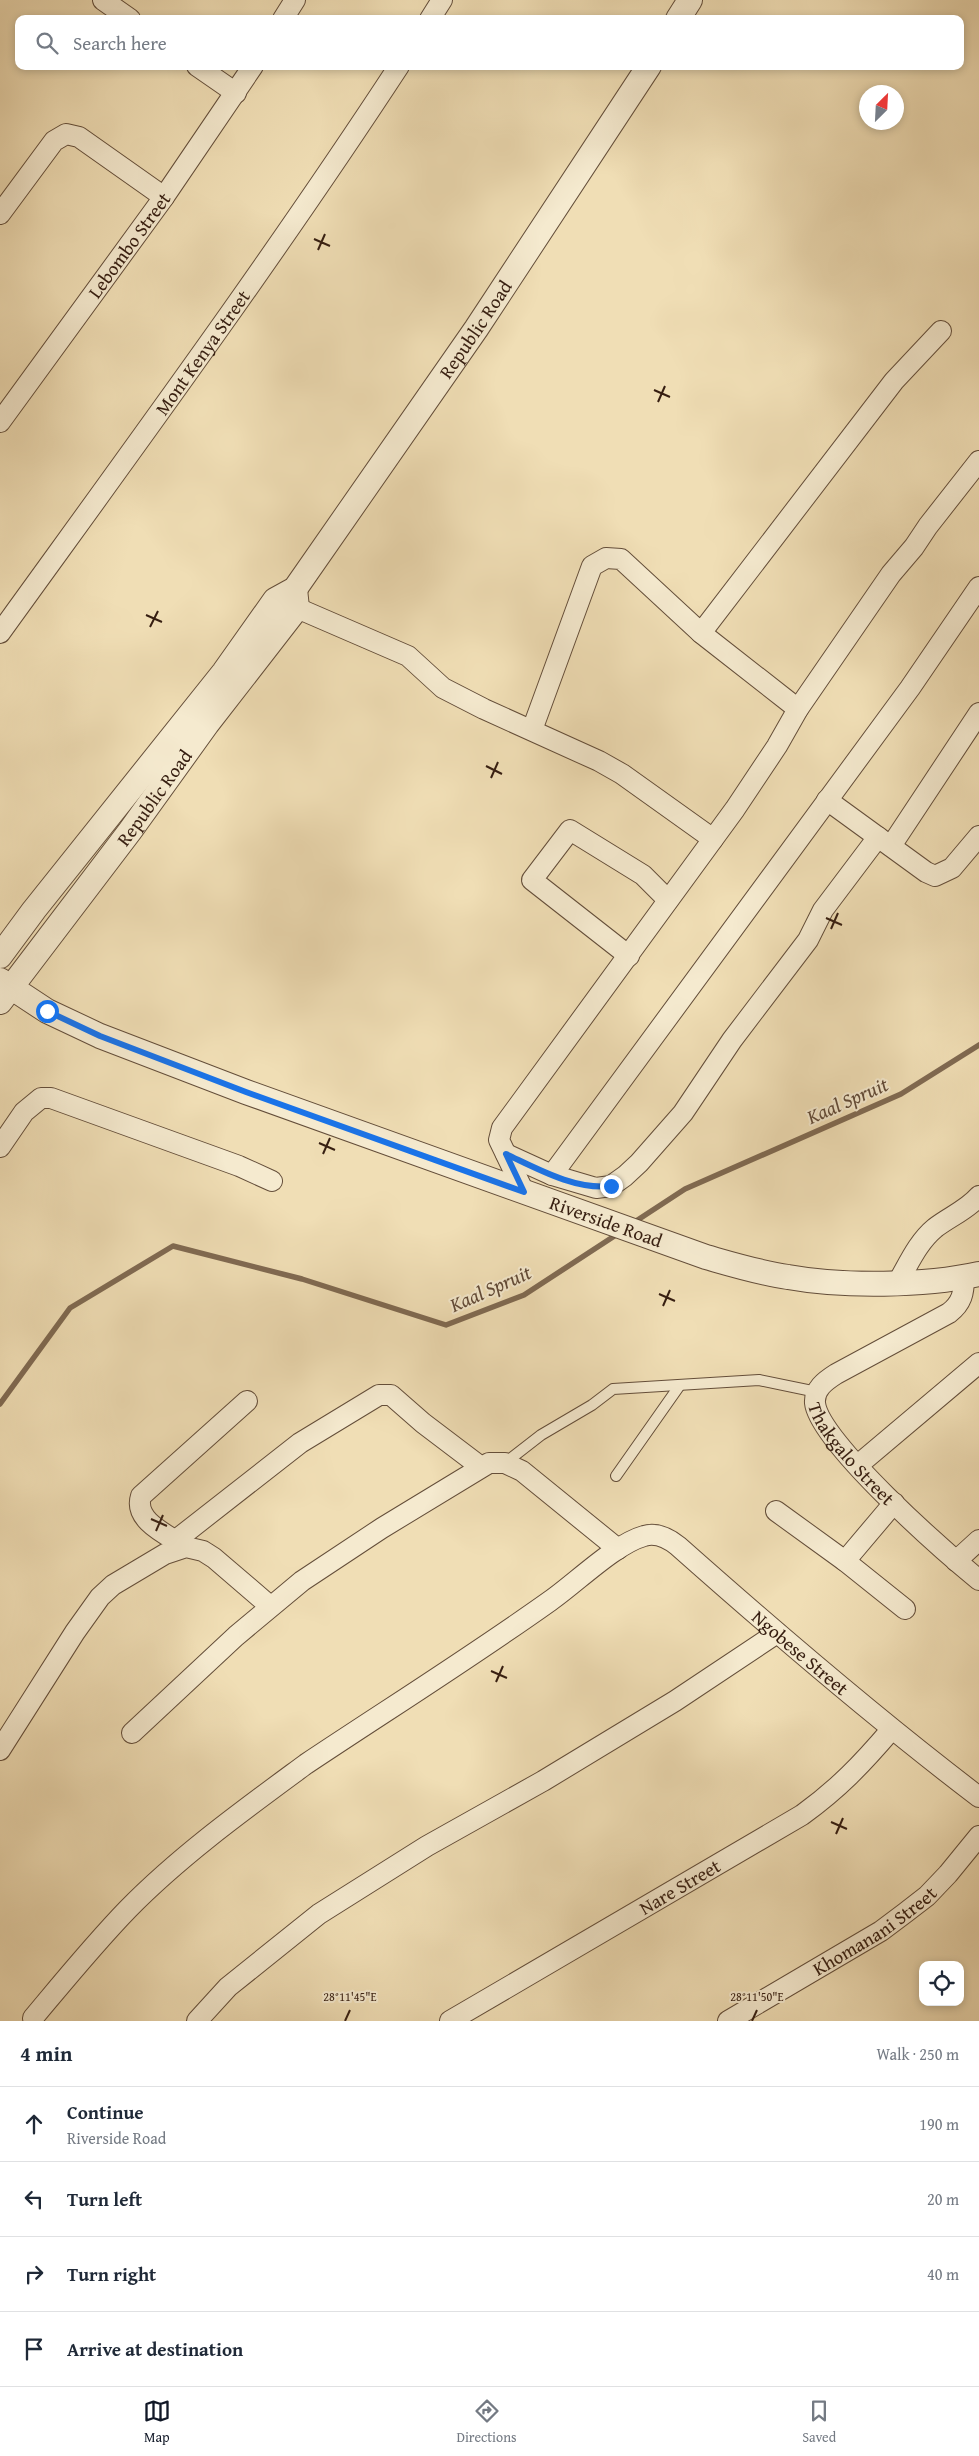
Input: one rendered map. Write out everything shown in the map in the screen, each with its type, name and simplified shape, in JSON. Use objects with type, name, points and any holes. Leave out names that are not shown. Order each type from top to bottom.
[{"type":"street","points":[[103,0],[124,15]]},
{"type":"street","points":[[286,15],[295,0]]},
{"type":"street","points":[[433,15],[442,0]]},
{"type":"street","points":[[681,15],[690,0]]},
{"type":"street","points":[[203,70],[236,93]]},
{"type":"street","name":"Lebombo Street","points":[[0,422],[164,197],[250,70]]},
{"type":"street","name":"Mont Kenya Street","points":[[0,634],[266,263],[395,70]]},
{"type":"street","name":"Republic Road","points":[[4,990],[130,831],[207,724],[256,664],[296,598],[646,70]]},
{"type":"street","points":[[0,214],[54,141],[66,134],[79,136],[164,197]]},
{"type":"street","points":[[701,633],[894,381],[941,331]]},
{"type":"street","points":[[524,1192],[499,1140],[502,1128],[713,839],[778,746],[798,709],[891,574],[914,547],[938,512],[979,461]]},
{"type":"street","points":[[532,730],[592,566],[606,558],[621,559],[701,633],[798,709]]},
{"type":"street","points":[[552,1175],[942,643],[979,587]]},
{"type":"street","points":[[296,598],[408,656],[444,688],[484,709],[599,761],[622,774],[713,839]]},
{"type":"street","name":"Republic Road","points":[[0,956],[34,910],[224,672],[274,600],[296,598]]},
{"type":"street","points":[[506,1154],[552,1175],[596,1188],[611,1186],[639,1163],[683,1113],[732,1040],[808,940],[823,910],[885,842],[979,713]]},
{"type":"street","points":[[827,800],[926,872],[935,876],[952,868],[979,836]]},
{"type":"street","points":[[629,956],[532,880],[570,830],[643,875],[668,900]]},
{"type":"street","name":"Riverside Road","points":[[4,990],[100,1036],[246,1092],[706,1257],[790,1278],[831,1282],[971,1284]]},
{"type":"street","points":[[0,1147],[24,1112],[42,1098],[51,1098],[239,1166],[272,1181]]},
{"type":"street","points":[[898,1282],[925,1238],[979,1196]]},
{"type":"street","name":"Thakgalo Street","points":[[971,1284],[958,1307],[836,1374],[822,1384],[817,1392],[815,1403],[823,1424],[858,1465],[894,1503],[979,1580]]},
{"type":"street","points":[[858,1465],[979,1363]]},
{"type":"street","points":[[0,1750],[75,1632],[100,1597],[113,1585],[181,1543],[300,1443],[379,1395],[391,1395],[423,1423],[481,1467]]},
{"type":"street","points":[[247,1401],[141,1496],[138,1505],[141,1514],[151,1523],[181,1543],[196,1548],[214,1558],[270,1606]]},
{"type":"street","points":[[132,1733],[270,1606],[337,1556],[489,1463],[505,1463],[530,1477],[618,1549]]},
{"type":"street","points":[[845,1561],[894,1503]]},
{"type":"street","points":[[776,1511],[845,1561],[905,1609]]},
{"type":"street","name":"Ngobese Street","points":[[32,2018],[128,1909],[184,1858],[306,1764],[549,1602],[618,1549],[644,1536],[655,1534],[670,1540],[891,1730],[979,1797]]},
{"type":"street","points":[[956,1561],[979,1540]]},
{"type":"street","points":[[197,2021],[228,1987],[319,1914],[427,1846],[543,1781],[675,1701],[777,1633]]},
{"type":"street","name":"Nare Street","points":[[450,2021],[802,1816],[856,1771],[891,1730]]},
{"type":"street","name":"Khomanani Street","points":[[728,2021],[881,1931],[932,1890],[979,1836]]},
{"type":"lane","points":[[505,1463],[541,1435],[592,1405],[613,1389],[759,1380],[817,1392]]},
{"type":"lane","points":[[616,1476],[680,1385]]},
{"type":"waterway","name":"Kaal Spruit","points":[[633,1223],[685,1189],[901,1094],[979,1045]]},
{"type":"waterway","name":"Kaal Spruit","points":[[0,1404],[70,1308],[173,1246],[302,1279],[446,1325],[524,1295],[619,1233]]},
{"type":"route","points":[[47,1011],[100,1036],[246,1092],[524,1192],[506,1154],[552,1175],[580,1184],[596,1188],[611,1186]]}]
